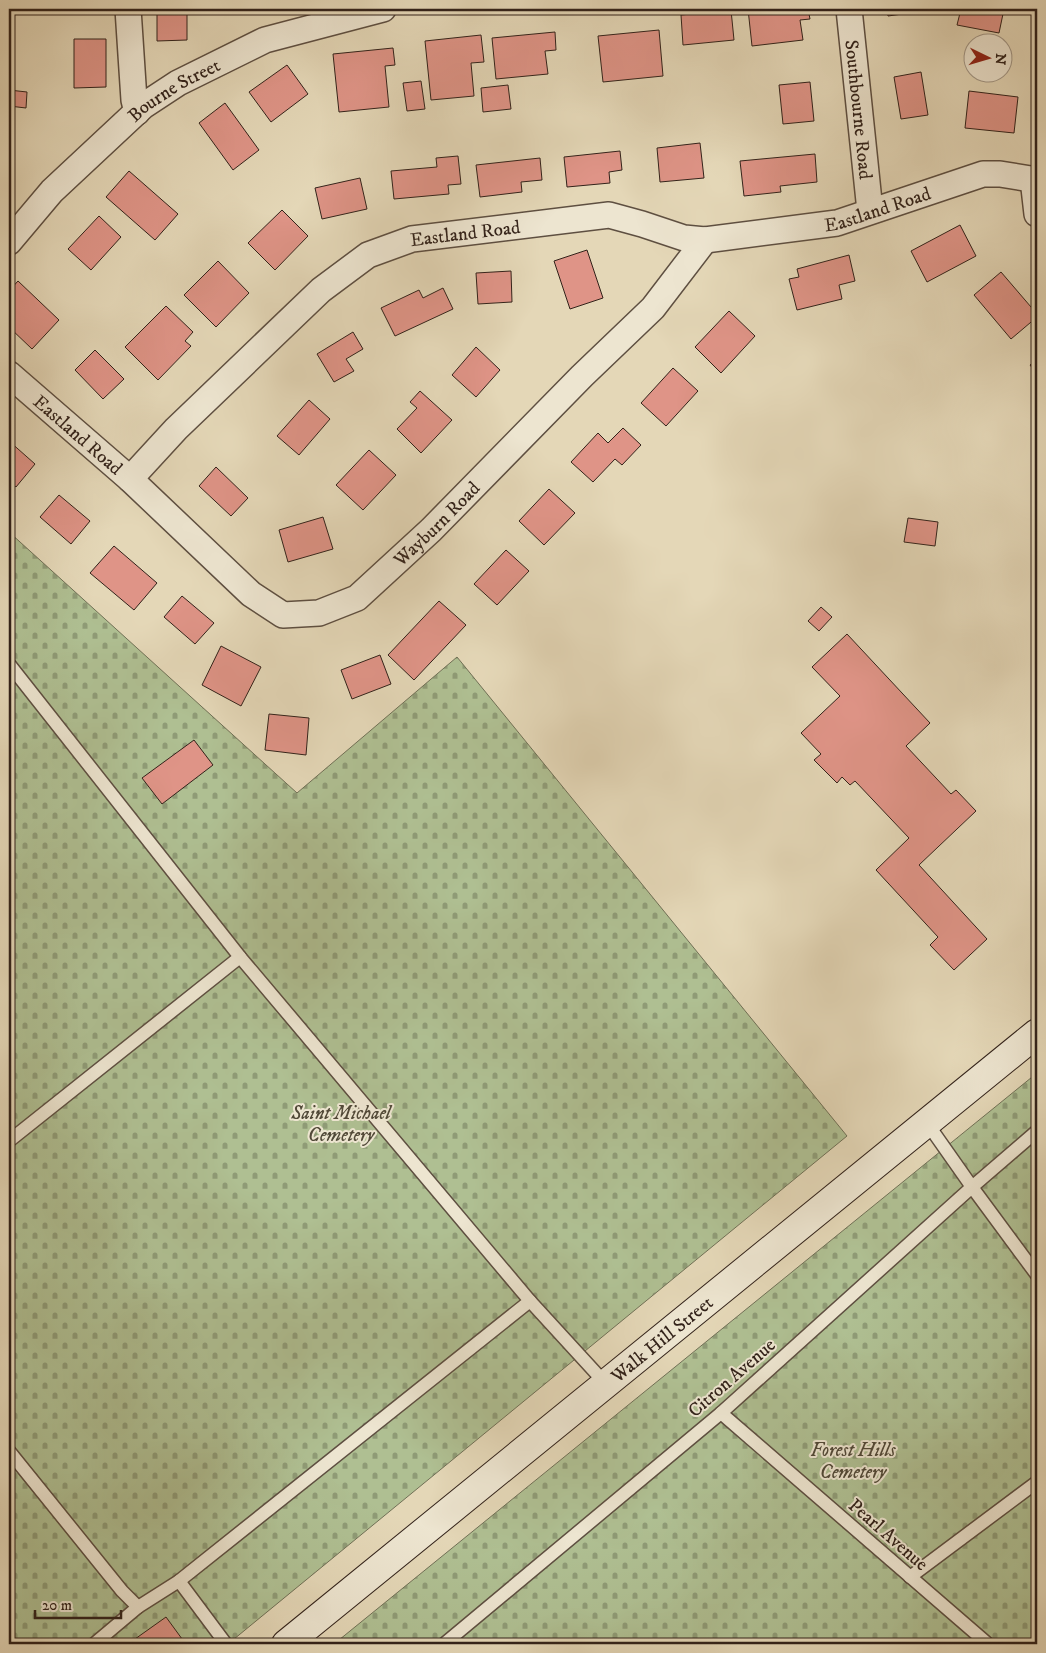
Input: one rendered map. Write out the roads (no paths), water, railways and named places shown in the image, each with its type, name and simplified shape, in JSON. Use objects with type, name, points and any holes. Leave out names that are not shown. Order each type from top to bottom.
[{"type":"main road","name":"Walk Hill Street","points":[[286,1644],[1037,1033]]},
{"type":"street","points":[[128,9],[134,100],[137,112]]},
{"type":"street","name":"Bourne Street","points":[[9,242],[52,191],[143,106],[178,84],[265,40],[383,9]]},
{"type":"street","name":"Southbourne Road","points":[[849,9],[870,211]]},
{"type":"street","name":"Eastland Road","points":[[9,374],[130,479],[176,429],[321,290],[368,255],[412,239],[609,215],[684,238],[705,240],[824,226],[984,174],[1000,174],[1035,179]]},
{"type":"street","points":[[1035,179],[1037,214]]},
{"type":"street","name":"Wayburn Road","points":[[130,479],[251,594],[283,615],[319,613],[357,598],[431,530],[582,376],[653,308],[705,240]]},
{"type":"lane","points":[[9,664],[240,957],[530,1301],[606,1384]]},
{"type":"lane","points":[[9,1141],[240,957]]},
{"type":"lane","points":[[927,1123],[1037,1275]]},
{"type":"lane","name":"Citron Avenue","points":[[444,1644],[721,1413],[1037,1131]]},
{"type":"lane","points":[[94,1644],[138,1607],[179,1581],[530,1301]]},
{"type":"lane","name":"Pearl Avenue","points":[[721,1413],[988,1644]]},
{"type":"lane","points":[[9,1451],[138,1607]]},
{"type":"lane","points":[[910,1577],[1037,1482]]},
{"type":"lane","points":[[179,1581],[226,1644]]},
{"type":"park label","name":"Saint Michael Cemetery","points":[[341,1123]]},
{"type":"park label","name":"Forest Hills Cemetery","points":[[853,1460]]}]
